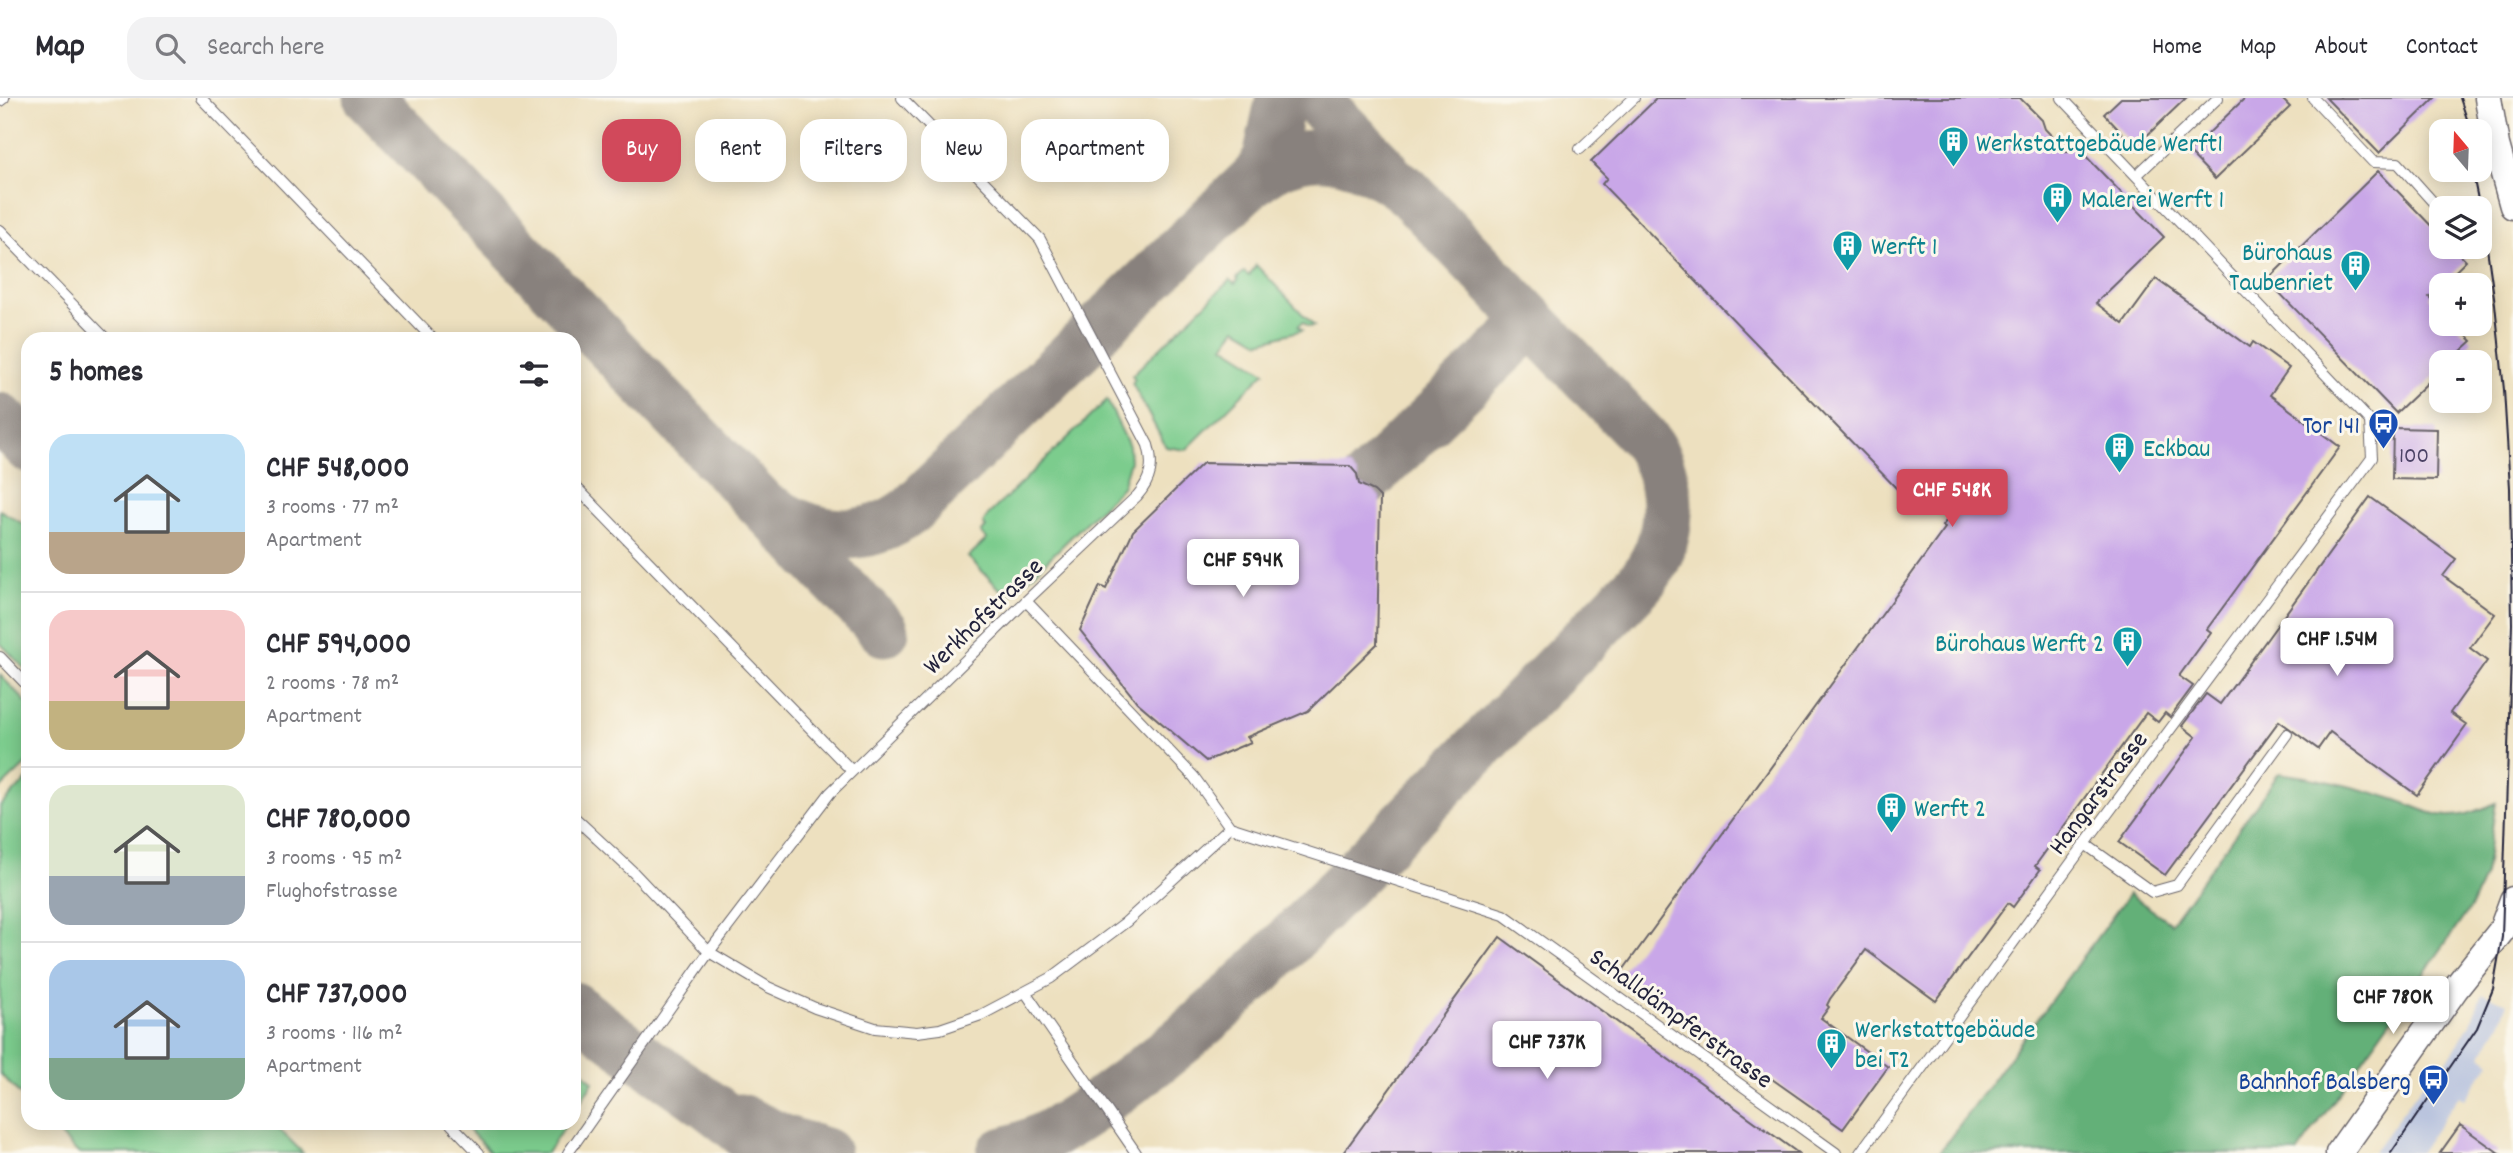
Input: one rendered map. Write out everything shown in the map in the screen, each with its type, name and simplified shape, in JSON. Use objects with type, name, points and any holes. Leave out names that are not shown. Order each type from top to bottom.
[{"type":"main road","points":[[2473,98],[2496,145]]},
{"type":"main road","points":[[2488,98],[2496,145],[2513,206]]},
{"type":"main road","points":[[2339,1153],[2462,981],[2502,930],[2513,900]]},
{"type":"main road","points":[[2360,1153],[2481,985],[2485,954]]},
{"type":"lane","points":[[201,98],[426,332]]},
{"type":"lane","name":"Werkhofstrasse","points":[[568,1153],[709,951],[809,819],[852,771],[1137,496],[1149,478],[1152,467],[1147,445],[1040,239],[902,98]]},
{"type":"lane","points":[[1580,149],[1634,98]]},
{"type":"lane","points":[[2062,98],[2137,175],[2218,98]]},
{"type":"lane","points":[[2314,98],[2373,162],[2398,163],[2429,198]]},
{"type":"lane","name":"Hangarstrasse","points":[[1860,1153],[2085,844],[2372,458],[2370,421],[2137,175]]},
{"type":"lane","points":[[0,230],[99,332]]},
{"type":"lane","points":[[581,492],[852,771]]},
{"type":"lane","points":[[581,824],[632,871],[709,951],[768,987],[815,1008],[864,1026],[897,1032],[917,1032],[960,1023],[1026,993],[1126,922],[1230,827],[1194,777],[1026,601]]},
{"type":"lane","points":[[0,657],[21,679]]},
{"type":"lane","points":[[2085,844],[2152,892],[2177,885],[2287,734]]},
{"type":"lane","name":"Schalldämpferstrasse","points":[[1230,827],[1504,915],[1836,1153]]},
{"type":"lane","points":[[1026,993],[1136,1153]]},
{"type":"lane","points":[[456,1130],[479,1153]]},
{"type":"shaded area","points":[[2482,994],[2508,1003],[2482,1055],[2491,1062],[2465,1099],[2459,1096],[2419,1153],[2373,1153],[2430,1074],[2441,1061],[2445,1063],[2454,1051],[2472,1020]]},
{"type":"green space","points":[[1256,265],[1314,326],[1308,327],[1303,322],[1298,326],[1302,330],[1260,342],[1236,328],[1224,346],[1265,372],[1186,450],[1166,447],[1132,383],[1135,379],[1132,375],[1230,280],[1235,284],[1244,272],[1249,276]]},
{"type":"green space","points":[[1107,400],[1129,446],[1130,461],[1122,487],[1013,594],[1006,587],[1002,591],[968,557],[987,539],[981,533],[986,527],[983,524],[988,515]]},
{"type":"green space","points":[[0,510],[21,523],[21,665],[0,643]]},
{"type":"green space","points":[[0,675],[21,697],[21,769],[0,789]]},
{"type":"green space","points":[[2279,773],[2353,787],[2442,815],[2467,814],[2496,803],[2485,875],[2471,907],[2297,1153],[1939,1153],[2129,894],[2171,923]]},
{"type":"green space","points":[[21,786],[21,1095],[0,1074],[0,806]]},
{"type":"green space","points":[[581,1069],[593,1082],[581,1101]]},
{"type":"green space","points":[[55,1130],[280,1130],[303,1153],[78,1153]]},
{"type":"green space","points":[[469,1130],[562,1130],[547,1153],[491,1153]]},
{"type":"building","points":[[1657,98],[2020,98],[2042,120],[2045,129],[2067,152],[2075,145],[2164,237],[2096,303],[2123,324],[2156,279],[2250,347],[2253,342],[2289,368],[2270,395],[2340,447],[2207,629],[2211,632],[2179,676],[2193,686],[2170,717],[2165,713],[2158,722],[2146,713],[2035,866],[2040,870],[2013,907],[2008,903],[1936,1001],[1866,950],[1830,999],[1827,1005],[1829,1007],[1821,1018],[1888,1067],[1843,1129],[1621,973],[1945,528],[1942,526],[1956,509],[1915,479],[1901,493],[1602,184],[1607,178],[1591,162]]},
{"type":"building","points":[[2121,98],[2186,98],[2135,147],[2104,114]]},
{"type":"building","points":[[2245,98],[2281,98],[2290,107],[2215,179],[2189,152]]},
{"type":"building","points":[[2326,98],[2435,98],[2379,153]]},
{"type":"building","name":"Bürohaus Taubenriet","points":[[2378,171],[2429,224],[2429,259],[2466,261],[2454,273],[2429,273],[2429,336],[2467,336],[2472,341],[2462,350],[2429,350],[2429,381],[2396,413],[2267,280]]},
{"type":"building","points":[[2393,428],[2437,429],[2436,480],[2392,479]]},
{"type":"building","points":[[1203,463],[1350,466],[1357,474],[1359,484],[1380,497],[1377,644],[1308,711],[1247,737],[1251,742],[1206,761],[1137,702],[1080,630],[1100,586],[1106,589],[1133,531]]},
{"type":"building","points":[[2370,497],[2456,559],[2443,576],[2495,614],[2470,648],[2487,661],[2450,713],[2467,725],[2417,795],[2330,732],[2318,749],[2279,721],[2165,875],[2119,842],[2196,737],[2182,726],[2206,694],[2220,704]]},
{"type":"building","points":[[1500,937],[1548,972],[1798,1153],[1343,1153]]},
{"type":"building","points":[[2460,1125],[2499,1153],[2440,1153]]},
{"type":"taxiway","points":[[369,98],[884,631]]},
{"type":"taxiway","points":[[775,512],[809,528],[844,534],[878,528],[911,510],[1258,175],[1268,158],[1281,98]]},
{"type":"taxiway","points":[[1314,98],[1384,169]]},
{"type":"taxiway","points":[[1002,1153],[1051,1134],[1095,1106],[1167,1053],[1248,982],[1639,584],[1651,568],[1665,531],[1667,512],[1662,474],[1644,438],[1406,190],[1365,165],[1324,155],[1304,156],[1284,162],[1244,189]]},
{"type":"taxiway","points":[[1311,534],[1532,321]]},
{"type":"taxiway","points":[[0,418],[21,440]]},
{"type":"taxiway","points":[[581,1013],[721,1114],[767,1153]]},
{"type":"taxiway","points":[[740,1119],[783,1140],[825,1153]]},
{"type":"tram line","points":[[2460,98],[2467,119]]},
{"type":"tram line","points":[[2391,1153],[2477,1028],[2493,989],[2502,937],[2512,624],[2510,488],[2495,304],[2474,182]]},
{"type":"place","name":"Werkstattgebäude Werft1","points":[[1953,169]]},
{"type":"place","name":"Malerei Werft 1","points":[[2058,225]]},
{"type":"place","name":"Werft 1","points":[[1848,272]]},
{"type":"place","name":"Bürohaus Taubenriet","points":[[2356,293]]},
{"type":"place","name":"Tor 141","points":[[2383,451]]},
{"type":"place","name":"Eckbau","points":[[2120,474]]},
{"type":"place","name":"Bürohaus Werft 2","points":[[2127,669]]},
{"type":"place","name":"Werft 2","points":[[1891,834]]},
{"type":"place","name":"Werkstattgebäude bei T2","points":[[1832,1070]]},
{"type":"place","name":"Bahnhof Balsberg","points":[[2434,1107]]}]
